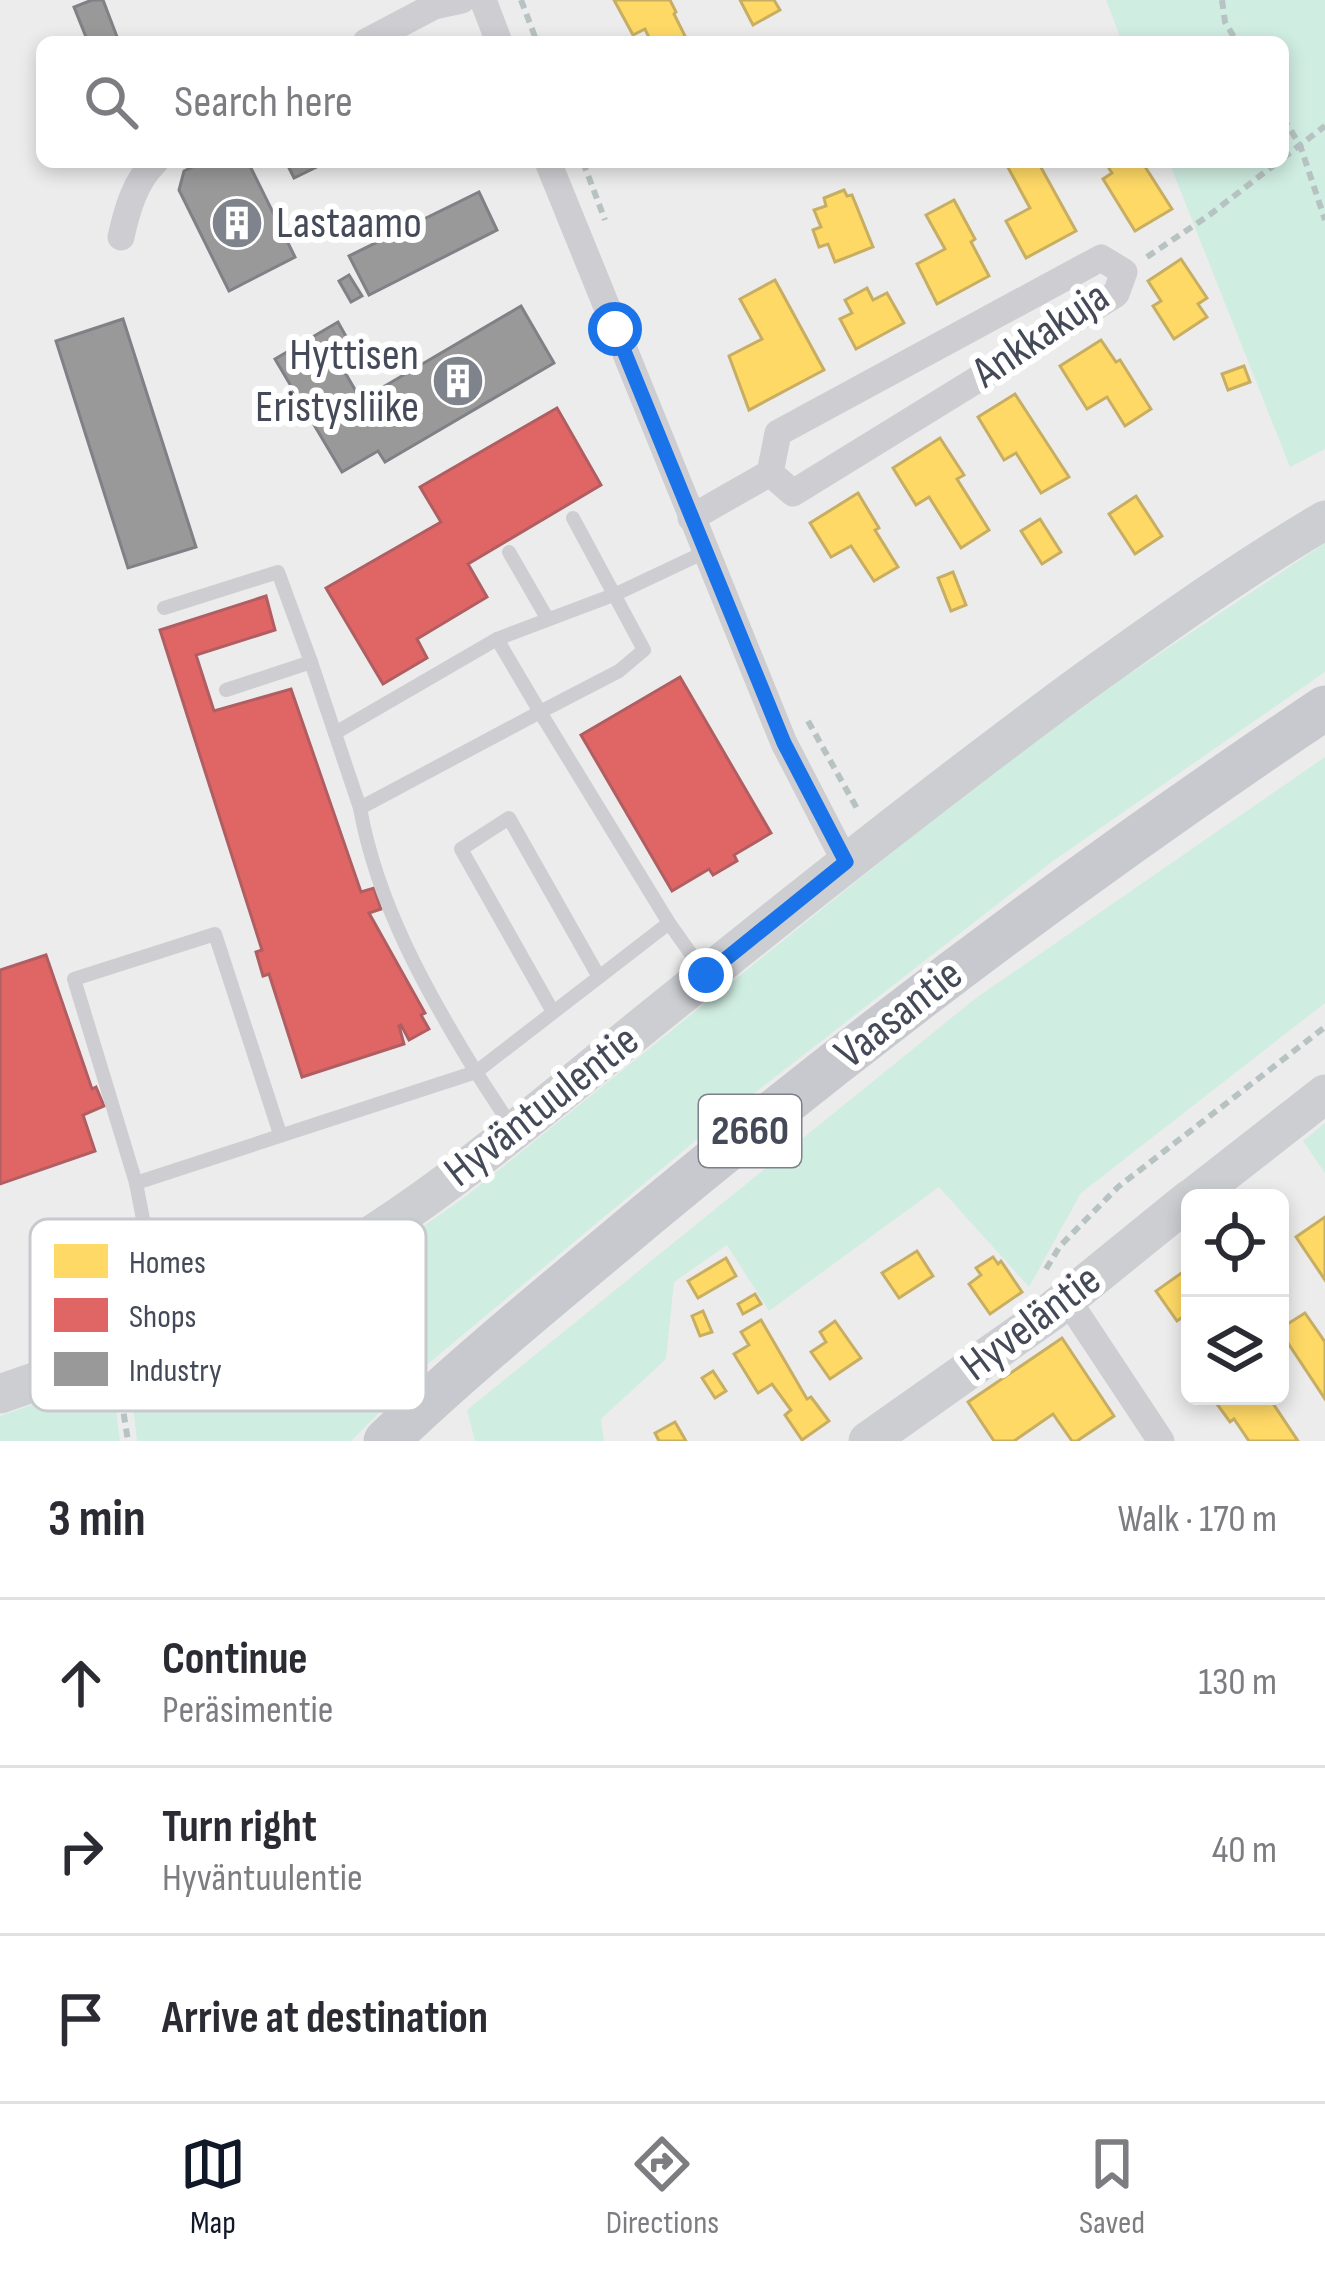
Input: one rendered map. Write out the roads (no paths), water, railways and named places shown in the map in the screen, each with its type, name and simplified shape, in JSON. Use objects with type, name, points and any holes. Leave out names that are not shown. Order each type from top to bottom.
[{"type":"main road","name":"Vaasantie","points":[[426,1402],[876,1031],[1131,841],[1325,709]]},
{"type":"main road","name":"Vaasantie","points":[[386,1441],[417,1411]]},
{"type":"street","points":[[377,36],[434,6],[462,0]]},
{"type":"street","points":[[482,0],[497,36]]},
{"type":"street","points":[[121,237],[127,208],[147,168]]},
{"type":"street","points":[[550,168],[784,743],[846,862]]},
{"type":"street","name":"Ankkakuja","points":[[1101,258],[1124,272],[1117,294],[793,493],[770,473],[778,433],[1101,258]]},
{"type":"street","points":[[691,518],[770,473]]},
{"type":"street","name":"Hyväntuulentie","points":[[396,1219],[1009,737],[1148,636],[1325,520]]},
{"type":"street","name":"Hyveläntie","points":[[1204,1189],[1325,1094]]},
{"type":"street","name":"Hyveläntie","points":[[868,1441],[1056,1284],[1181,1205]]},
{"type":"street","points":[[1056,1284],[1161,1441]]},
{"type":"street","name":"Hyväntuulentie","points":[[0,1394],[30,1384]]},
{"type":"lane","points":[[360,808],[619,671],[644,650],[573,518]]},
{"type":"lane","points":[[509,552],[547,618]]},
{"type":"lane","points":[[335,733],[497,639],[616,594],[705,552]]},
{"type":"lane","points":[[164,608],[278,572],[360,808],[367,848],[401,937],[452,1032],[514,1130]]},
{"type":"lane","points":[[497,639],[669,923],[706,975]]},
{"type":"lane","points":[[226,690],[311,662]]},
{"type":"lane","points":[[554,1012],[460,849],[509,818],[599,976]]},
{"type":"lane","points":[[136,1183],[476,1072],[669,923]]},
{"type":"lane","points":[[143,1219],[74,979],[215,934],[280,1134]]},
{"type":"place","name":"Lastaamo","points":[[237,223]]},
{"type":"place","name":"Hyttisen Eristysliike","points":[[458,381]]}]
